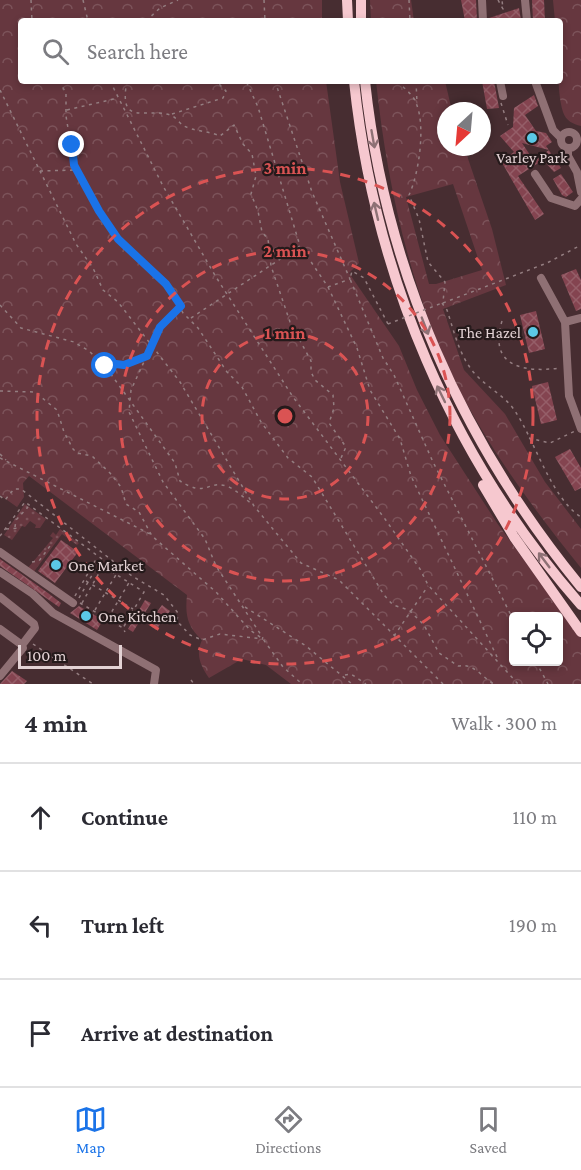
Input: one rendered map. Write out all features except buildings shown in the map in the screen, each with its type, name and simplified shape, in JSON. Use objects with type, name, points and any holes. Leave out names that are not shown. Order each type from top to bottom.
[{"type":"highway","points":[[347,0],[348,18]]},
{"type":"highway","points":[[361,0],[361,18]]},
{"type":"highway","points":[[354,84],[366,169],[381,234],[416,335],[473,467],[514,537],[581,632]]},
{"type":"highway","points":[[366,84],[380,177],[393,232],[430,340],[465,415],[489,458],[535,528],[581,586]]},
{"type":"highway","points":[[455,422],[511,515],[581,605]]},
{"type":"street","points":[[482,0],[483,18]]},
{"type":"street","points":[[525,2],[527,18]]},
{"type":"street","points":[[500,84],[502,99]]},
{"type":"street","points":[[536,84],[553,130],[561,138],[562,144],[568,148]]},
{"type":"street","points":[[561,138],[567,132],[578,134],[575,145],[568,148]]},
{"type":"street","points":[[568,148],[568,156],[577,172],[581,192]]},
{"type":"street","points":[[535,174],[554,200],[575,206],[581,199]]},
{"type":"street","points":[[541,278],[565,322],[569,396],[581,428]]},
{"type":"street","points":[[565,322],[581,318]]},
{"type":"street","points":[[0,552],[77,603]]},
{"type":"street","points":[[0,572],[40,600],[53,613],[156,670],[154,684]]},
{"type":"street","points":[[0,597],[34,624],[33,633],[0,676]]},
{"type":"street","points":[[0,629],[26,643]]},
{"type":"path","points":[[31,0],[32,18]]},
{"type":"path","points":[[83,0],[87,18]]},
{"type":"path","points":[[149,18],[160,8],[178,0]]},
{"type":"path","points":[[264,0],[265,18]]},
{"type":"path","points":[[409,0],[410,18]]},
{"type":"path","points":[[498,0],[503,9],[502,0]]},
{"type":"path","points":[[61,84],[66,93],[74,165],[95,204],[118,239],[166,284],[226,372],[243,387],[261,422],[288,458],[312,477],[384,595],[393,605],[410,610],[424,625],[439,653],[458,666],[466,664],[475,668],[485,680],[494,684]]},
{"type":"path","points":[[111,84],[163,186],[227,294],[293,397],[420,569],[428,585],[518,684]]},
{"type":"path","points":[[126,84],[124,97],[129,107],[142,115],[171,115],[223,98],[226,91],[219,84]]},
{"type":"path","points":[[247,84],[258,106],[300,246],[328,287],[357,348],[370,390],[400,439],[411,476],[499,661]]},
{"type":"path","points":[[276,84],[312,192],[383,358],[394,375],[433,462],[509,613]]},
{"type":"path","points":[[400,84],[417,104]]},
{"type":"path","points":[[416,84],[422,134],[416,177],[409,195],[419,219],[428,262],[445,282],[442,303],[447,310],[467,364],[480,380],[509,403],[551,479],[571,508],[581,517]]},
{"type":"path","points":[[0,90],[39,171],[103,290],[118,303],[180,382],[254,506],[301,563],[339,580],[443,684]]},
{"type":"path","points":[[67,110],[118,98]]},
{"type":"path","points":[[502,99],[508,125]]},
{"type":"path","points":[[171,115],[186,127],[198,128],[220,136],[234,125],[243,144],[252,154],[256,176],[251,194],[258,211],[262,232],[268,239],[271,266],[290,322],[310,361],[311,372],[315,380],[333,395],[334,408],[329,423],[346,447],[340,458]]},
{"type":"path","points":[[39,171],[78,170]]},
{"type":"path","points":[[350,279],[352,271],[364,278],[388,324],[547,263],[581,245]]},
{"type":"path","points":[[189,319],[300,246]]},
{"type":"path","points":[[328,287],[350,279]]},
{"type":"path","points":[[0,305],[21,328],[74,342],[100,362],[175,463],[180,481],[203,490],[217,484],[227,486],[254,506]]},
{"type":"path","points":[[181,306],[160,327],[131,390],[129,412],[163,482],[205,539],[216,566],[234,597],[244,607],[283,667],[302,684]]},
{"type":"path","points":[[502,321],[498,343],[499,351],[505,359],[532,370],[567,367]]},
{"type":"path","points":[[100,362],[124,365],[147,356]]},
{"type":"path","points":[[0,391],[35,392],[57,410],[64,432],[73,449],[77,453],[92,456],[110,473],[121,487],[126,504],[139,512],[152,536]]},
{"type":"path","points":[[529,437],[550,443],[581,428]]},
{"type":"path","points":[[0,454],[6,460]]},
{"type":"path","points":[[0,458],[152,536],[216,592],[250,630],[263,639]]},
{"type":"path","points":[[0,496],[5,500],[14,489],[21,489],[132,576],[164,595],[178,613],[176,618],[190,635],[202,640],[220,634],[263,639]]},
{"type":"path","points":[[0,536],[25,502],[102,559],[92,585],[77,603]]},
{"type":"path","points":[[6,529],[11,531],[15,527],[16,520],[29,505]]},
{"type":"path","points":[[15,527],[21,528]]},
{"type":"path","points":[[32,562],[39,561],[48,550],[49,544]]},
{"type":"path","points":[[123,628],[144,592],[130,581],[95,561],[73,599],[123,628],[125,632]]},
{"type":"path","points":[[77,603],[101,564]]},
{"type":"path","points":[[94,611],[117,573]]},
{"type":"path","points":[[84,580],[134,610]]},
{"type":"path","points":[[108,619],[130,581]]},
{"type":"path","points":[[394,637],[428,585]]},
{"type":"path","points":[[244,607],[277,625],[344,675],[352,684]]},
{"type":"path","points":[[180,624],[181,629]]},
{"type":"path","points":[[26,643],[93,684]]},
{"type":"path","points":[[538,666],[548,684]]},
{"type":"path","points":[[344,675],[351,674],[366,684]]},
{"type":"path","points":[[191,680],[194,684]]},
{"type":"green space","points":[[0,0],[322,0],[322,18],[18,18],[18,84],[326,84],[340,182],[359,263],[349,273],[399,346],[417,390],[440,435],[497,523],[562,612],[509,612],[509,666],[563,666],[563,613],[581,638],[581,684],[291,684],[266,665],[242,659],[209,678],[200,660],[199,651],[202,640],[188,620],[187,595],[29,476],[23,483],[24,497],[17,507],[0,495]]},
{"type":"green space","points":[[370,0],[411,0],[414,18],[371,18]]},
{"type":"green space","points":[[553,0],[581,0],[581,126],[566,118],[563,112],[559,84],[563,84],[563,18],[555,18]]},
{"type":"green space","points":[[376,84],[446,84],[450,102],[437,102],[437,156],[467,156],[492,229],[506,285],[443,309],[464,370],[505,414],[545,482],[581,529],[581,568],[498,456],[456,383],[440,348],[413,274],[394,197]],"holes":[[[453,184],[482,270],[429,284],[406,197]]]},
{"type":"green space","points":[[25,504],[46,519],[40,528],[35,528],[36,525],[30,521],[25,527],[22,526],[12,540],[4,535]]},
{"type":"green space","points":[[60,529],[79,543],[77,545],[62,534],[33,573],[27,569],[53,538],[50,536],[53,532],[56,535]]},
{"type":"place","name":"Varley Park","points":[[532,138]]},
{"type":"place","name":"The Hazel","points":[[533,332]]},
{"type":"place","name":"One Market","points":[[56,565]]},
{"type":"place","name":"One Kitchen","points":[[86,616]]},
{"type":"route","points":[[72,145],[74,165],[99,211],[118,239],[166,284],[181,306],[160,327],[147,356],[124,365],[100,362],[105,366]]}]
